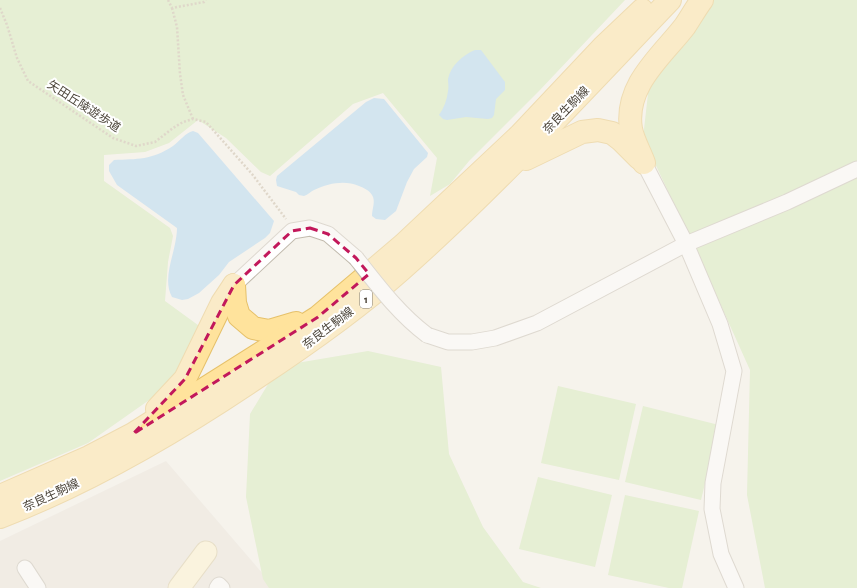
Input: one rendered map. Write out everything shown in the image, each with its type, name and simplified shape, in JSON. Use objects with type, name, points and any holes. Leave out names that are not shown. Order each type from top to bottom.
[{"type":"main road","name":"奈良生駒線","points":[[0,496],[89,458],[132,434],[318,317],[403,245],[520,134],[602,47],[652,0]]},
{"type":"main road","name":"奈良生駒線","points":[[0,517],[81,481],[139,450],[206,412],[312,341],[399,272],[439,236],[511,167],[670,0]]},
{"type":"main road","points":[[644,163],[631,129],[631,107],[637,89],[643,76],[684,26],[702,0]]},
{"type":"main road","points":[[511,167],[582,132],[598,130],[612,133],[644,163]]},
{"type":"main road","points":[[234,285],[235,303],[239,316],[253,328],[269,331],[318,317]]},
{"type":"main road","points":[[132,434],[185,379],[222,303],[234,285]]},
{"type":"street","points":[[644,163],[686,244],[720,324],[734,371],[712,483],[712,509],[721,554],[736,588]]},
{"type":"street","points":[[234,285],[292,231],[310,228],[328,234],[356,258],[401,313],[428,335],[448,342],[472,342],[495,338],[537,323],[686,244],[787,202],[857,169]]},
{"type":"street","points":[[179,588],[206,552]]},
{"type":"street","points":[[25,568],[38,588]]},
{"type":"street","points":[[217,588],[220,585],[222,588]]},
{"type":"path","points":[[168,0],[172,8],[177,27],[183,95],[193,119],[206,122],[252,174],[285,216],[292,231]]},
{"type":"path","points":[[172,8],[204,2],[206,0]]},
{"type":"path","name":"矢田丘陵遊歩道","points":[[0,8],[17,58],[28,81],[113,138],[136,146],[155,142],[182,122],[193,119]]},
{"type":"highlighted area","points":[[310,228],[328,234],[356,258],[369,274],[318,317],[133,434],[185,379],[234,285],[292,231]]},
{"type":"shaded area","points":[[166,461],[275,588],[0,588],[0,541]]},
{"type":"green space","points":[[0,0],[625,0],[539,91],[469,161],[450,184],[430,196],[437,158],[383,93],[353,104],[270,176],[261,172],[226,138],[198,120],[169,143],[145,152],[104,155],[104,181],[170,228],[173,236],[168,262],[165,301],[202,328],[185,368],[162,391],[88,443],[0,481]]},
{"type":"green space","points":[[711,0],[857,0],[857,588],[765,588],[747,495],[750,370],[643,138],[649,85]]},
{"type":"green space","points":[[368,351],[441,367],[449,454],[483,527],[523,582],[541,588],[269,588],[263,579],[246,497],[250,414],[279,366]]},
{"type":"green space","points":[[558,386],[636,404],[619,480],[541,463]]},
{"type":"green space","points":[[643,406],[719,425],[701,500],[625,482]]},
{"type":"green space","points":[[538,477],[612,495],[595,567],[519,549]]},
{"type":"green space","points":[[625,495],[699,511],[682,588],[669,588],[608,575]]},
{"type":"water","points":[[475,50],[481,50],[505,82],[505,90],[496,99],[494,115],[492,118],[488,119],[466,117],[447,120],[443,119],[439,115],[447,98],[448,79],[452,69],[458,61]]},
{"type":"water","points":[[374,98],[384,99],[428,153],[427,157],[414,169],[407,182],[396,211],[385,220],[376,219],[372,216],[374,202],[372,195],[366,189],[354,184],[331,184],[314,190],[304,196],[277,186],[277,176],[366,102]]},
{"type":"water","points":[[193,131],[198,133],[274,221],[270,233],[265,238],[229,262],[219,275],[199,293],[188,299],[182,300],[172,297],[168,284],[169,270],[177,228],[117,185],[109,171],[109,165],[114,160],[144,158],[158,154],[173,146],[185,135]]}]
